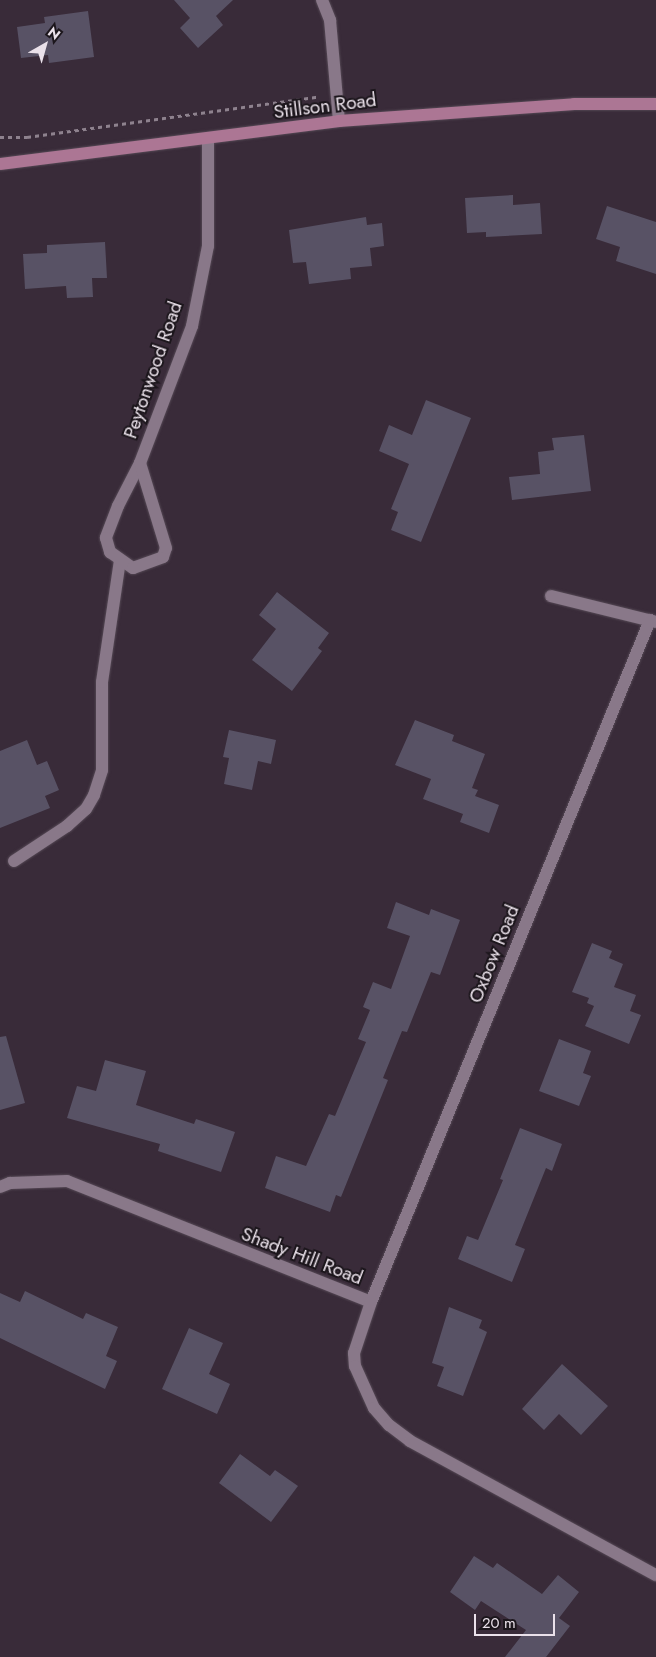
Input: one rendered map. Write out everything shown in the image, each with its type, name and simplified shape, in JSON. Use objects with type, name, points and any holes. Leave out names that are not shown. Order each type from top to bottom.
[{"type":"street","points":[[322,0],[330,20],[339,121]]},
{"type":"street","name":"Stillson Road","points":[[0,164],[339,121],[574,104],[656,104]]},
{"type":"street","name":"Peytonwood Road","points":[[140,463],[166,548],[163,557],[133,568],[110,552],[106,538],[118,506],[140,463],[192,326],[208,246],[208,139]]},
{"type":"street","points":[[14,861],[67,826],[86,809],[94,794],[102,770],[102,682],[120,560]]},
{"type":"street","points":[[551,596],[653,621]]},
{"type":"street","name":"Oxbow Road","points":[[371,1302],[653,621]]},
{"type":"street","name":"Shady Hill Road","points":[[0,1187],[10,1183],[67,1181],[371,1302],[354,1353],[355,1366],[374,1408],[389,1425],[410,1441],[656,1575]]},
{"type":"path","points":[[0,138],[26,137],[337,95]]},
{"type":"building","points":[[174,0],[233,0],[216,16],[223,25],[198,48],[180,28],[190,18]]},
{"type":"building","points":[[88,11],[94,57],[49,63],[48,55],[21,58],[17,27],[45,23],[44,17]]},
{"type":"building","points":[[513,195],[513,205],[540,203],[542,234],[486,237],[486,232],[467,233],[465,198]]},
{"type":"building","points":[[607,206],[656,222],[656,274],[616,261],[620,247],[596,239]]},
{"type":"building","points":[[366,217],[367,225],[382,223],[384,246],[370,248],[372,266],[350,268],[351,279],[309,284],[306,262],[293,263],[289,230]]},
{"type":"building","points":[[105,242],[107,278],[92,278],[93,297],[67,298],[66,286],[25,289],[23,254],[47,253],[47,245]]},
{"type":"building","points":[[426,400],[471,418],[421,542],[391,530],[398,512],[391,509],[409,464],[379,451],[389,425],[412,435]]},
{"type":"building","points":[[584,435],[591,491],[512,500],[509,477],[540,474],[538,452],[554,450],[552,438]]},
{"type":"building","points":[[277,592],[329,633],[318,648],[322,651],[292,691],[252,660],[276,629],[259,615]]},
{"type":"building","points":[[415,720],[454,735],[452,741],[485,754],[472,788],[478,790],[475,796],[499,805],[489,833],[460,822],[463,814],[423,799],[431,779],[395,765]]},
{"type":"building","points":[[229,730],[276,740],[271,764],[258,761],[252,790],[224,784],[229,758],[223,757]]},
{"type":"building","points":[[27,740],[37,765],[47,761],[59,790],[45,796],[50,808],[0,828],[0,751]]},
{"type":"building","points":[[396,902],[429,915],[431,909],[460,920],[440,975],[431,972],[407,1032],[402,1031],[383,1078],[388,1080],[341,1197],[336,1195],[330,1212],[265,1188],[276,1156],[306,1166],[329,1114],[335,1116],[366,1042],[358,1039],[370,1010],[363,1007],[373,982],[391,989],[410,936],[387,928]]},
{"type":"building","points":[[592,943],[612,951],[609,958],[623,964],[614,987],[636,995],[630,1011],[641,1015],[629,1044],[585,1026],[594,1006],[587,1003],[589,998],[572,992]]},
{"type":"building","points":[[6,1036],[25,1103],[0,1110],[0,1037]]},
{"type":"building","points":[[559,1039],[591,1051],[583,1073],[591,1076],[579,1106],[539,1091]]},
{"type":"building","points":[[105,1060],[146,1071],[136,1105],[194,1124],[196,1119],[235,1132],[221,1172],[158,1151],[160,1144],[67,1118],[77,1086],[96,1091]]},
{"type":"building","points":[[520,1128],[562,1144],[552,1171],[546,1168],[515,1245],[525,1249],[512,1282],[458,1259],[467,1236],[478,1240],[503,1180],[500,1179]]},
{"type":"building","points":[[25,1291],[83,1319],[86,1313],[118,1327],[106,1356],[117,1361],[105,1389],[0,1338],[0,1293],[20,1302]]},
{"type":"building","points":[[449,1307],[482,1320],[479,1328],[487,1332],[463,1396],[437,1386],[444,1367],[432,1363]]},
{"type":"building","points":[[189,1328],[223,1343],[209,1374],[230,1384],[217,1414],[162,1389]]},
{"type":"building","points":[[562,1364],[608,1406],[581,1435],[559,1414],[544,1430],[522,1409]]},
{"type":"building","points":[[240,1454],[270,1476],[275,1470],[298,1486],[271,1522],[219,1483]]},
{"type":"building","points":[[474,1556],[493,1568],[497,1563],[542,1594],[558,1575],[579,1592],[559,1618],[570,1626],[546,1657],[505,1657],[526,1630],[481,1601],[475,1610],[450,1592]]}]
